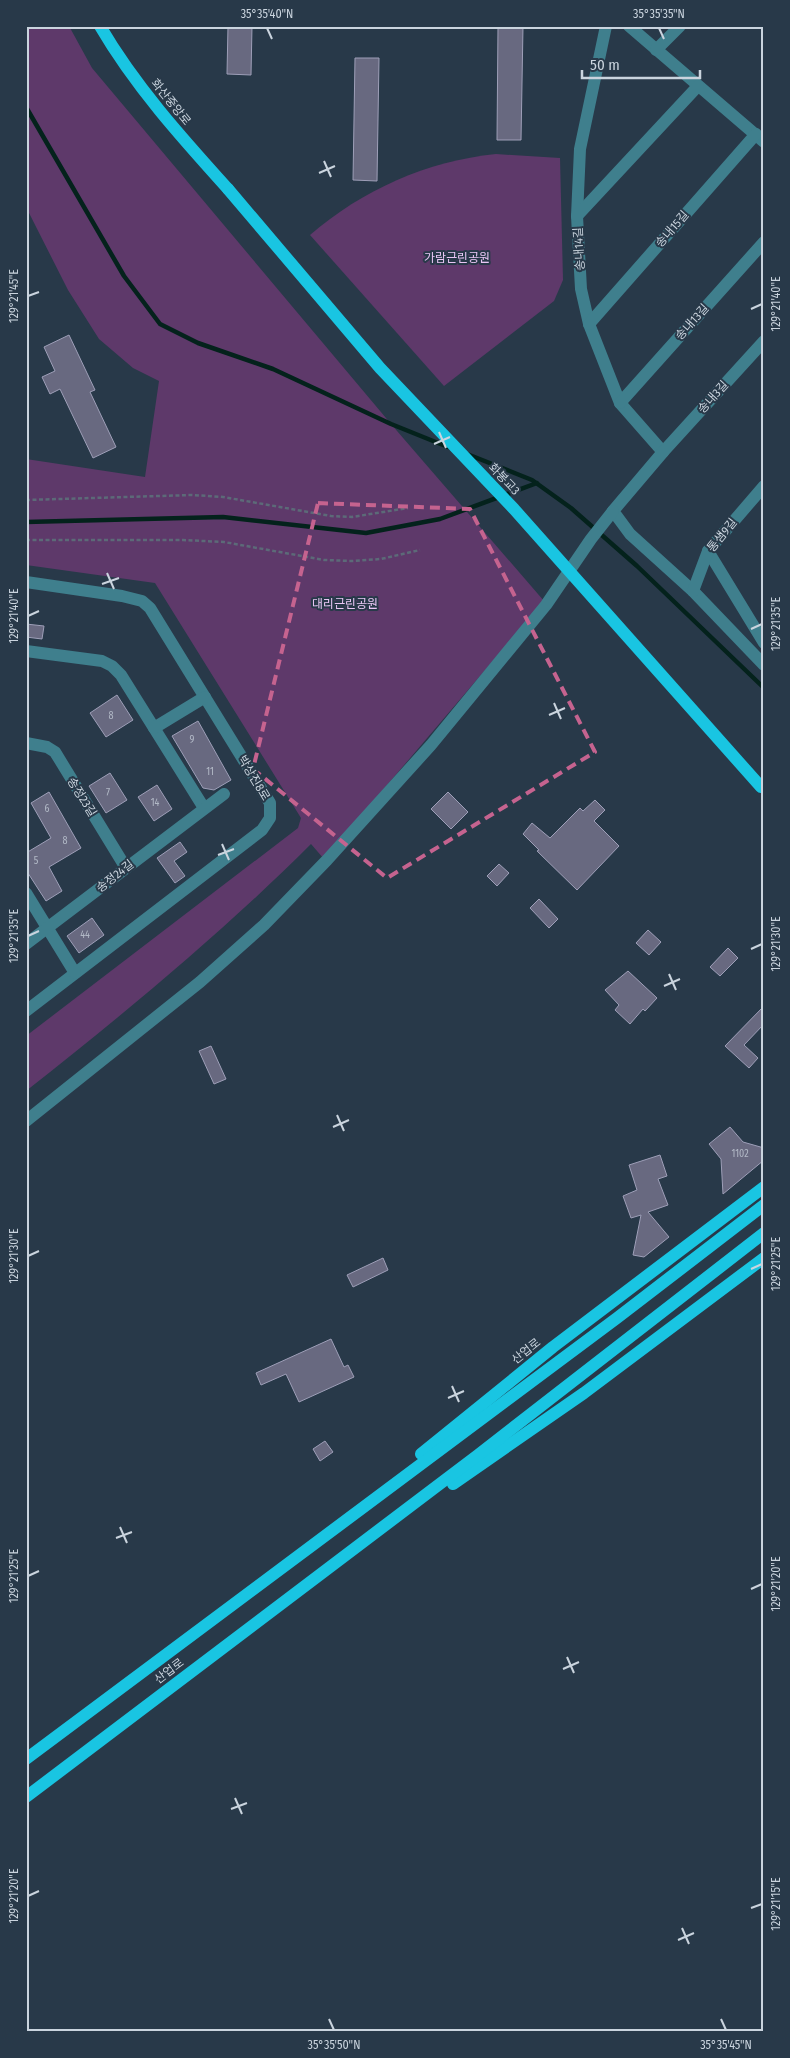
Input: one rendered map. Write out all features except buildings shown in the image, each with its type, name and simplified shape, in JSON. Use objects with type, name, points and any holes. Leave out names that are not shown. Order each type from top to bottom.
[{"type":"main road","name":"화산중앙로","points":[[100,26],[118,56],[151,101],[228,189]]},
{"type":"main road","name":"화봉교3","points":[[228,189],[380,368],[514,509],[762,789]]},
{"type":"main road","name":"산업로","points":[[312,1546],[553,1347],[764,1186]]},
{"type":"main road","name":"산업로","points":[[26,1760],[617,1318],[764,1204]]},
{"type":"main road","name":"산업로","points":[[26,1797],[478,1455],[764,1232]]},
{"type":"main road","name":"산업로","points":[[328,1568],[584,1393],[764,1258]]},
{"type":"street","name":"송내14길","points":[[606,26],[580,149],[577,216],[581,288],[589,324],[620,403],[663,452]]},
{"type":"street","points":[[629,26],[760,138]]},
{"type":"street","points":[[656,50],[680,26]]},
{"type":"street","points":[[577,216],[698,86]]},
{"type":"street","name":"송내15길","points":[[589,324],[760,138]]},
{"type":"street","name":"송내13길","points":[[620,403],[764,242]]},
{"type":"street","name":"송내3길","points":[[26,1121],[200,982],[264,925],[321,867],[384,799],[483,683],[546,606],[591,539],[613,511],[663,452],[764,341]]},
{"type":"street","name":"통샘9길","points":[[693,591],[708,551],[764,486]]},
{"type":"street","points":[[613,511],[630,534],[693,591],[764,666]]},
{"type":"street","points":[[708,551],[764,643]]},
{"type":"street","name":"박상진8로","points":[[26,582],[122,596],[142,601],[150,608],[270,803],[271,810],[268,824],[26,1011]]},
{"type":"street","points":[[26,651],[102,661],[112,666],[121,675],[204,808]]},
{"type":"street","points":[[154,728],[206,697]]},
{"type":"street","name":"송정23길","points":[[26,743],[47,747],[54,752],[126,868]]},
{"type":"street","name":"송정24길","points":[[26,944],[224,794]]},
{"type":"street","points":[[26,894],[76,973]]},
{"type":"path","points":[[26,500],[192,495],[223,497],[338,516],[386,513],[408,508]]},
{"type":"path","points":[[26,540],[183,540],[224,542],[324,560],[352,561],[381,559],[420,550]]},
{"type":"highlighted area","points":[[318,503],[470,509],[595,752],[387,878],[253,769]]},
{"type":"green space","name":"대리근린공원","points":[[26,26],[69,26],[92,68],[391,424],[544,601],[324,859],[311,844],[208,941],[100,1032],[26,1091],[26,1036],[298,828],[301,818],[155,583],[26,565],[26,459],[145,477],[159,381],[133,368],[99,339],[68,290],[26,207]]},
{"type":"green space","name":"가람근린공원","points":[[496,154],[560,158],[563,280],[554,301],[444,386],[310,235],[351,204],[397,180],[445,163]]},
{"type":"waterway","points":[[26,107],[124,276],[160,324],[198,343],[273,369],[391,424],[448,447]]},
{"type":"waterway","points":[[467,454],[532,480],[571,508],[637,566],[764,688]]},
{"type":"waterway","points":[[26,522],[223,517],[366,533],[440,519],[537,483]]}]
